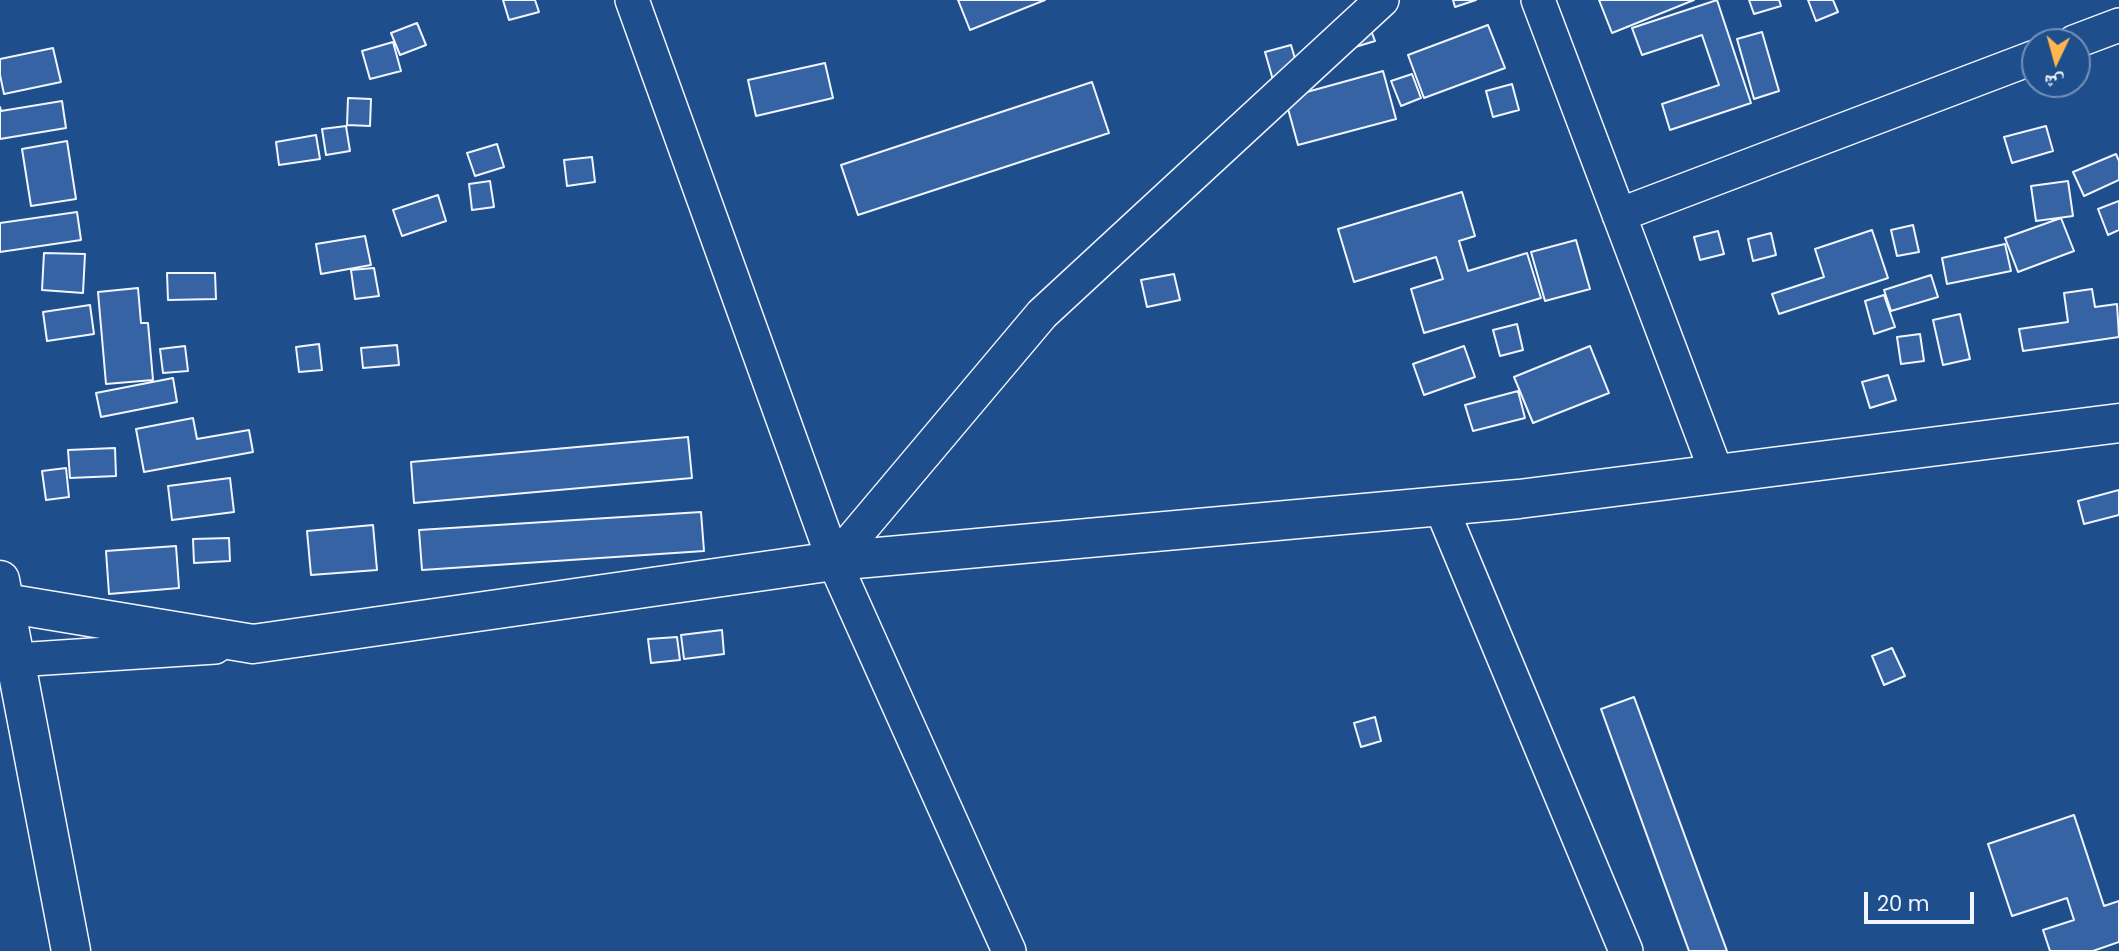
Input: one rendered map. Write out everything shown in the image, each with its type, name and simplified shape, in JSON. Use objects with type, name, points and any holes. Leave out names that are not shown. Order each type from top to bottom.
[{"type":"street","points":[[632,0],[834,561],[1009,951]]},
{"type":"street","points":[[834,561],[1042,314],[1382,0]]},
{"type":"street","points":[[1538,0],[1717,474]]},
{"type":"street","points":[[2091,36],[2119,25]]},
{"type":"street","points":[[1619,215],[2021,62]]},
{"type":"street","points":[[8,661],[253,645],[834,561],[1519,499],[2119,423]]},
{"type":"street","points":[[1441,506],[1626,951]]},
{"type":"street","points":[[71,951],[8,661],[2,593],[253,645]]},
{"type":"building","points":[[503,0],[535,0],[539,12],[509,20]]},
{"type":"building","points":[[958,0],[1045,0],[970,30]]},
{"type":"building","points":[[1453,0],[1476,0],[1455,7]]},
{"type":"building","points":[[1599,0],[1694,0],[1612,33]]},
{"type":"building","points":[[1717,0],[1751,103],[1670,130],[1662,104],[1719,85],[1702,35],[1642,55],[1632,28]]},
{"type":"building","points":[[1749,0],[1779,0],[1781,6],[1754,14]]},
{"type":"building","points":[[1808,0],[1833,0],[1838,12],[1816,21]]},
{"type":"building","points":[[1366,17],[1375,41],[1352,48]]},
{"type":"building","points":[[417,23],[426,45],[400,55],[391,33]]},
{"type":"building","points":[[1488,25],[1505,68],[1424,98],[1408,55]]},
{"type":"building","points":[[1762,32],[1779,91],[1754,99],[1737,39]]},
{"type":"building","points":[[393,42],[401,71],[370,79],[362,51]]},
{"type":"building","points":[[1291,45],[1299,72],[1273,80],[1265,52]]},
{"type":"building","points":[[53,48],[61,82],[4,94],[0,59]]},
{"type":"building","points":[[825,63],[833,98],[756,116],[748,80]]},
{"type":"building","points":[[1383,71],[1396,119],[1298,145],[1285,98]]},
{"type":"building","points":[[1412,74],[1421,98],[1401,106],[1391,81]]},
{"type":"building","points":[[1092,82],[1109,133],[858,215],[841,165]]},
{"type":"building","points":[[1512,84],[1519,110],[1493,117],[1486,91]]},
{"type":"building","points":[[348,98],[371,99],[370,126],[347,125]]},
{"type":"building","points":[[62,101],[66,128],[0,139],[0,107],[1,111]]},
{"type":"building","points":[[346,126],[350,151],[326,155],[322,129]]},
{"type":"building","points":[[2046,126],[2053,151],[2012,163],[2004,137]]},
{"type":"building","points":[[316,135],[320,159],[279,165],[276,142]]},
{"type":"building","points":[[67,141],[76,199],[31,206],[22,149]]},
{"type":"building","points":[[497,144],[504,167],[475,176],[467,153]]},
{"type":"building","points":[[2116,154],[2119,161],[2119,180],[2084,196],[2073,172]]},
{"type":"building","points":[[592,157],[595,182],[567,186],[564,160]]},
{"type":"building","points":[[490,181],[494,207],[472,210],[469,184]]},
{"type":"building","points":[[2068,181],[2073,216],[2036,221],[2031,186]]},
{"type":"building","points":[[1462,192],[1475,236],[1459,241],[1468,271],[1527,253],[1541,298],[1424,333],[1411,289],[1443,279],[1436,257],[1354,282],[1338,229]]},
{"type":"building","points":[[438,195],[446,221],[402,236],[393,210]]},
{"type":"building","points":[[2119,201],[2119,230],[2108,235],[2098,209]]},
{"type":"building","points":[[77,212],[81,240],[0,252],[0,223]]},
{"type":"building","points":[[2061,218],[2074,251],[2018,272],[2005,238]]},
{"type":"building","points":[[1913,225],[1919,252],[1897,256],[1891,230]]},
{"type":"building","points":[[1872,230],[1888,278],[1779,314],[1772,294],[1824,277],[1815,249]]},
{"type":"building","points":[[1718,231],[1724,254],[1700,260],[1694,237]]},
{"type":"building","points":[[1771,233],[1776,255],[1753,261],[1748,239]]},
{"type":"building","points":[[365,236],[371,265],[321,274],[316,244]]},
{"type":"building","points":[[1576,240],[1590,289],[1545,301],[1531,252]]},
{"type":"building","points":[[2005,244],[2011,271],[1947,284],[1942,258]]},
{"type":"building","points":[[44,253],[85,254],[83,293],[42,290]]},
{"type":"building","points":[[374,268],[379,296],[355,299],[351,270]]},
{"type":"building","points":[[167,273],[215,273],[216,299],[168,300]]},
{"type":"building","points":[[1174,274],[1180,300],[1147,307],[1141,280]]},
{"type":"building","points":[[1931,275],[1938,297],[1891,311],[1884,290]]},
{"type":"building","points":[[138,288],[141,323],[148,323],[153,380],[106,384],[98,292]]},
{"type":"building","points":[[2092,289],[2095,307],[2117,304],[2119,337],[2023,351],[2019,329],[2068,322],[2064,293]]},
{"type":"building","points":[[1884,295],[1895,327],[1874,334],[1865,301]]},
{"type":"building","points":[[90,305],[94,334],[47,341],[43,312]]},
{"type":"building","points":[[1960,314],[1970,359],[1943,365],[1933,320]]},
{"type":"building","points":[[1517,324],[1523,350],[1500,356],[1493,330]]},
{"type":"building","points":[[1920,334],[1924,361],[1901,364],[1897,337]]},
{"type":"building","points":[[319,344],[322,370],[299,372],[296,347]]},
{"type":"building","points":[[397,345],[399,365],[363,368],[361,348]]},
{"type":"building","points":[[185,346],[188,371],[163,373],[160,349]]},
{"type":"building","points":[[1464,346],[1475,377],[1424,395],[1413,364]]},
{"type":"building","points":[[1590,346],[1609,393],[1533,423],[1514,377]]},
{"type":"building","points":[[1888,375],[1896,400],[1870,408],[1862,382]]},
{"type":"building","points":[[173,378],[177,402],[101,417],[96,393]]},
{"type":"building","points":[[1518,391],[1525,418],[1473,431],[1465,405]]},
{"type":"building","points":[[193,418],[197,439],[249,430],[253,452],[144,472],[136,429]]},
{"type":"building","points":[[688,437],[692,478],[414,503],[411,462]]},
{"type":"building","points":[[115,448],[116,476],[70,478],[68,450]]},
{"type":"building","points":[[66,468],[69,497],[46,500],[42,471]]},
{"type":"building","points":[[230,478],[234,512],[172,520],[168,486]]},
{"type":"building","points":[[2119,490],[2119,515],[2084,524],[2078,501]]},
{"type":"building","points":[[701,512],[704,551],[422,570],[419,530]]},
{"type":"building","points":[[373,525],[377,570],[311,575],[307,531]]},
{"type":"building","points":[[229,538],[230,561],[194,563],[193,539]]},
{"type":"building","points":[[176,546],[179,588],[109,594],[106,551]]},
{"type":"building","points":[[722,630],[724,654],[684,659],[681,635]]},
{"type":"building","points":[[677,637],[680,660],[651,663],[648,639]]},
{"type":"building","points":[[1892,648],[1905,676],[1884,685],[1872,656]]},
{"type":"building","points":[[1634,697],[1727,951],[1689,951],[1601,709]]},
{"type":"building","points":[[1375,717],[1381,741],[1361,747],[1354,723]]},
{"type":"building","points":[[2074,815],[2104,906],[2119,901],[2119,942],[2093,951],[2050,951],[2043,930],[2074,920],[2067,898],[2012,916],[1988,844]]}]
